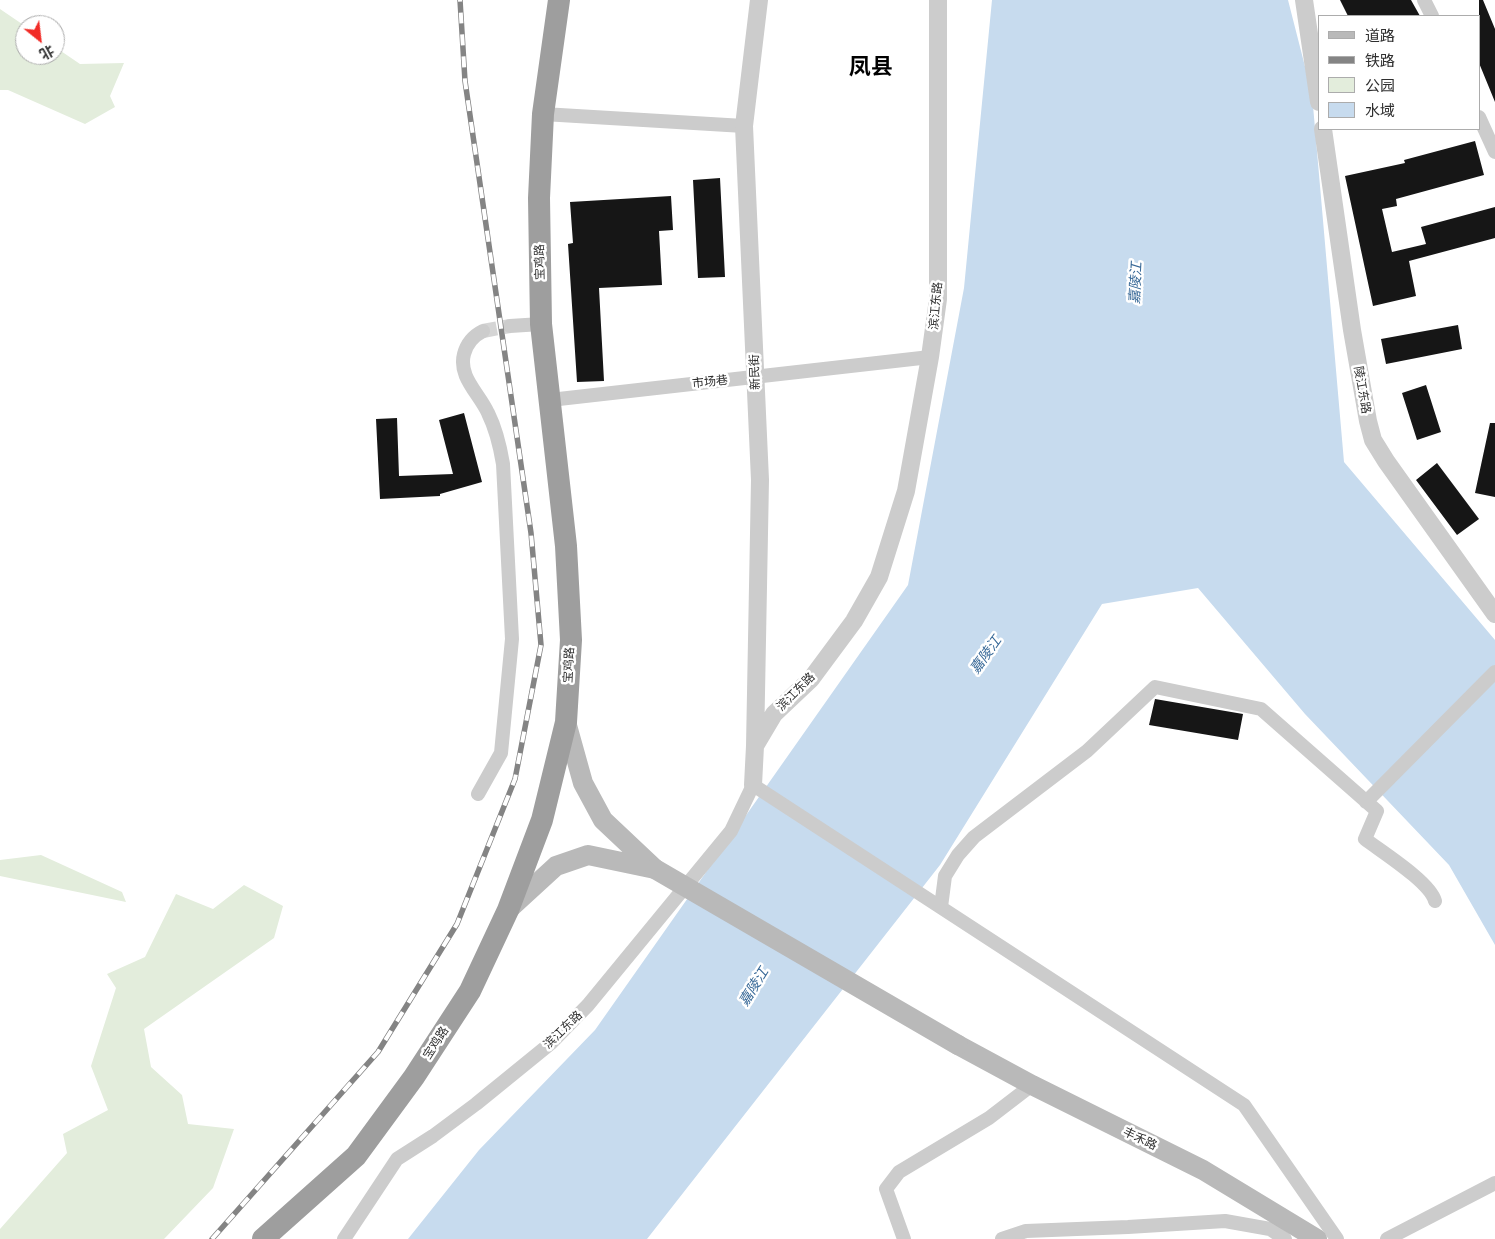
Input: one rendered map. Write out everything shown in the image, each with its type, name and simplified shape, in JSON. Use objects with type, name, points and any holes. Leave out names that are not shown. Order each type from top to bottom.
[{"type":"highway","name":"宝鸡路","points":[[263,1239],[356,1156],[414,1077],[470,991],[508,910],[542,820],[566,722],[571,640],[566,546],[541,324],[539,198],[543,114],[559,0]]},
{"type":"main road","points":[[566,722],[583,783],[602,820],[655,869]]},
{"type":"main road","points":[[508,910],[556,866],[588,855],[655,869]]},
{"type":"main road","name":"丰禾路","points":[[655,869],[958,1045],[1032,1085],[1203,1170],[1318,1239]]},
{"type":"street","name":"新民街","points":[[755,746],[760,480],[744,126],[759,0]]},
{"type":"street","name":"滨江东路","points":[[344,1239],[397,1159],[433,1136],[476,1104],[551,1043],[588,1005],[731,831],[758,789],[755,746],[774,714],[811,679],[854,621],[879,577],[906,491],[930,357],[938,300],[938,0]]},
{"type":"street","points":[[1304,0],[1318,95]]},
{"type":"street","points":[[1424,0],[1432,15]]},
{"type":"street","points":[[543,114],[744,126]]},
{"type":"street","points":[[1480,119],[1495,152]]},
{"type":"street","name":"陵江东路","points":[[1323,130],[1352,330],[1373,440],[1386,462],[1495,614]]},
{"type":"street","points":[[510,326],[541,324]]},
{"type":"street","points":[[478,794],[501,752],[512,639],[503,464],[500,446],[487,411],[468,381],[463,366],[468,343],[483,331]]},
{"type":"street","name":"市场巷","points":[[550,400],[930,357]]},
{"type":"street","points":[[1366,802],[1495,672]]},
{"type":"street","points":[[936,903],[945,876],[958,855],[974,838],[1087,751],[1155,688],[1261,709],[1377,811],[1365,839],[1420,881],[1434,896],[1435,901]]},
{"type":"street","points":[[758,789],[1244,1105],[1337,1239]]},
{"type":"street","points":[[904,1239],[886,1189],[899,1172],[989,1118],[1032,1085]]},
{"type":"street","points":[[1388,1239],[1495,1183]]},
{"type":"street","points":[[1002,1239],[1026,1231],[1225,1221],[1270,1229],[1285,1239]]},
{"type":"green space","points":[[0,9],[15,19],[15,65],[65,65],[65,54],[80,64],[124,63],[110,96],[115,107],[85,124],[8,90],[0,90]]},
{"type":"green space","points":[[41,855],[122,892],[126,902],[0,876],[0,860]]},
{"type":"green space","points":[[244,885],[283,906],[274,938],[144,1029],[151,1067],[182,1095],[188,1124],[234,1129],[213,1188],[164,1239],[0,1239],[0,1229],[67,1153],[63,1134],[108,1110],[91,1066],[116,988],[107,974],[145,957],[176,894],[213,909]]},
{"type":"water","name":"嘉陵江","points":[[992,0],[1288,0],[1312,94],[1344,462],[1495,640],[1495,945],[1449,865],[1305,714],[1198,588],[1102,604],[940,865],[647,1239],[408,1239],[479,1150],[595,1030],[908,585],[964,288]]},
{"type":"building","points":[[1340,0],[1411,0],[1419,15],[1348,15]]},
{"type":"building","points":[[1479,0],[1483,0],[1495,29],[1495,102],[1480,65]]},
{"type":"building","points":[[1475,141],[1484,175],[1396,199],[1397,206],[1382,209],[1392,252],[1426,244],[1421,227],[1495,207],[1495,238],[1409,261],[1416,296],[1373,306],[1345,176],[1405,163],[1404,160]]},
{"type":"building","points":[[720,178],[725,277],[698,278],[693,180]]},
{"type":"building","points":[[671,196],[673,230],[659,231],[662,285],[599,288],[604,381],[577,382],[568,244],[573,243],[570,202]]},
{"type":"building","points":[[1458,325],[1462,349],[1386,364],[1381,339]]},
{"type":"building","points":[[1426,385],[1441,432],[1417,440],[1402,393]]},
{"type":"building","points":[[464,413],[482,482],[440,494],[440,496],[380,499],[376,419],[397,418],[399,476],[453,474],[439,420]]},
{"type":"building","points":[[1490,423],[1495,423],[1495,497],[1475,493]]},
{"type":"building","points":[[1437,463],[1479,519],[1457,535],[1416,480]]},
{"type":"building","points":[[1155,699],[1243,714],[1238,740],[1149,725]]},
{"type":"tunnel","points":[[483,331],[510,326]]},
{"type":"railway","points":[[212,1239],[378,1052],[457,924],[515,779],[541,645],[531,533],[465,81],[460,0]]},
{"type":"district","name":"凤县","points":[[871,67]]}]
